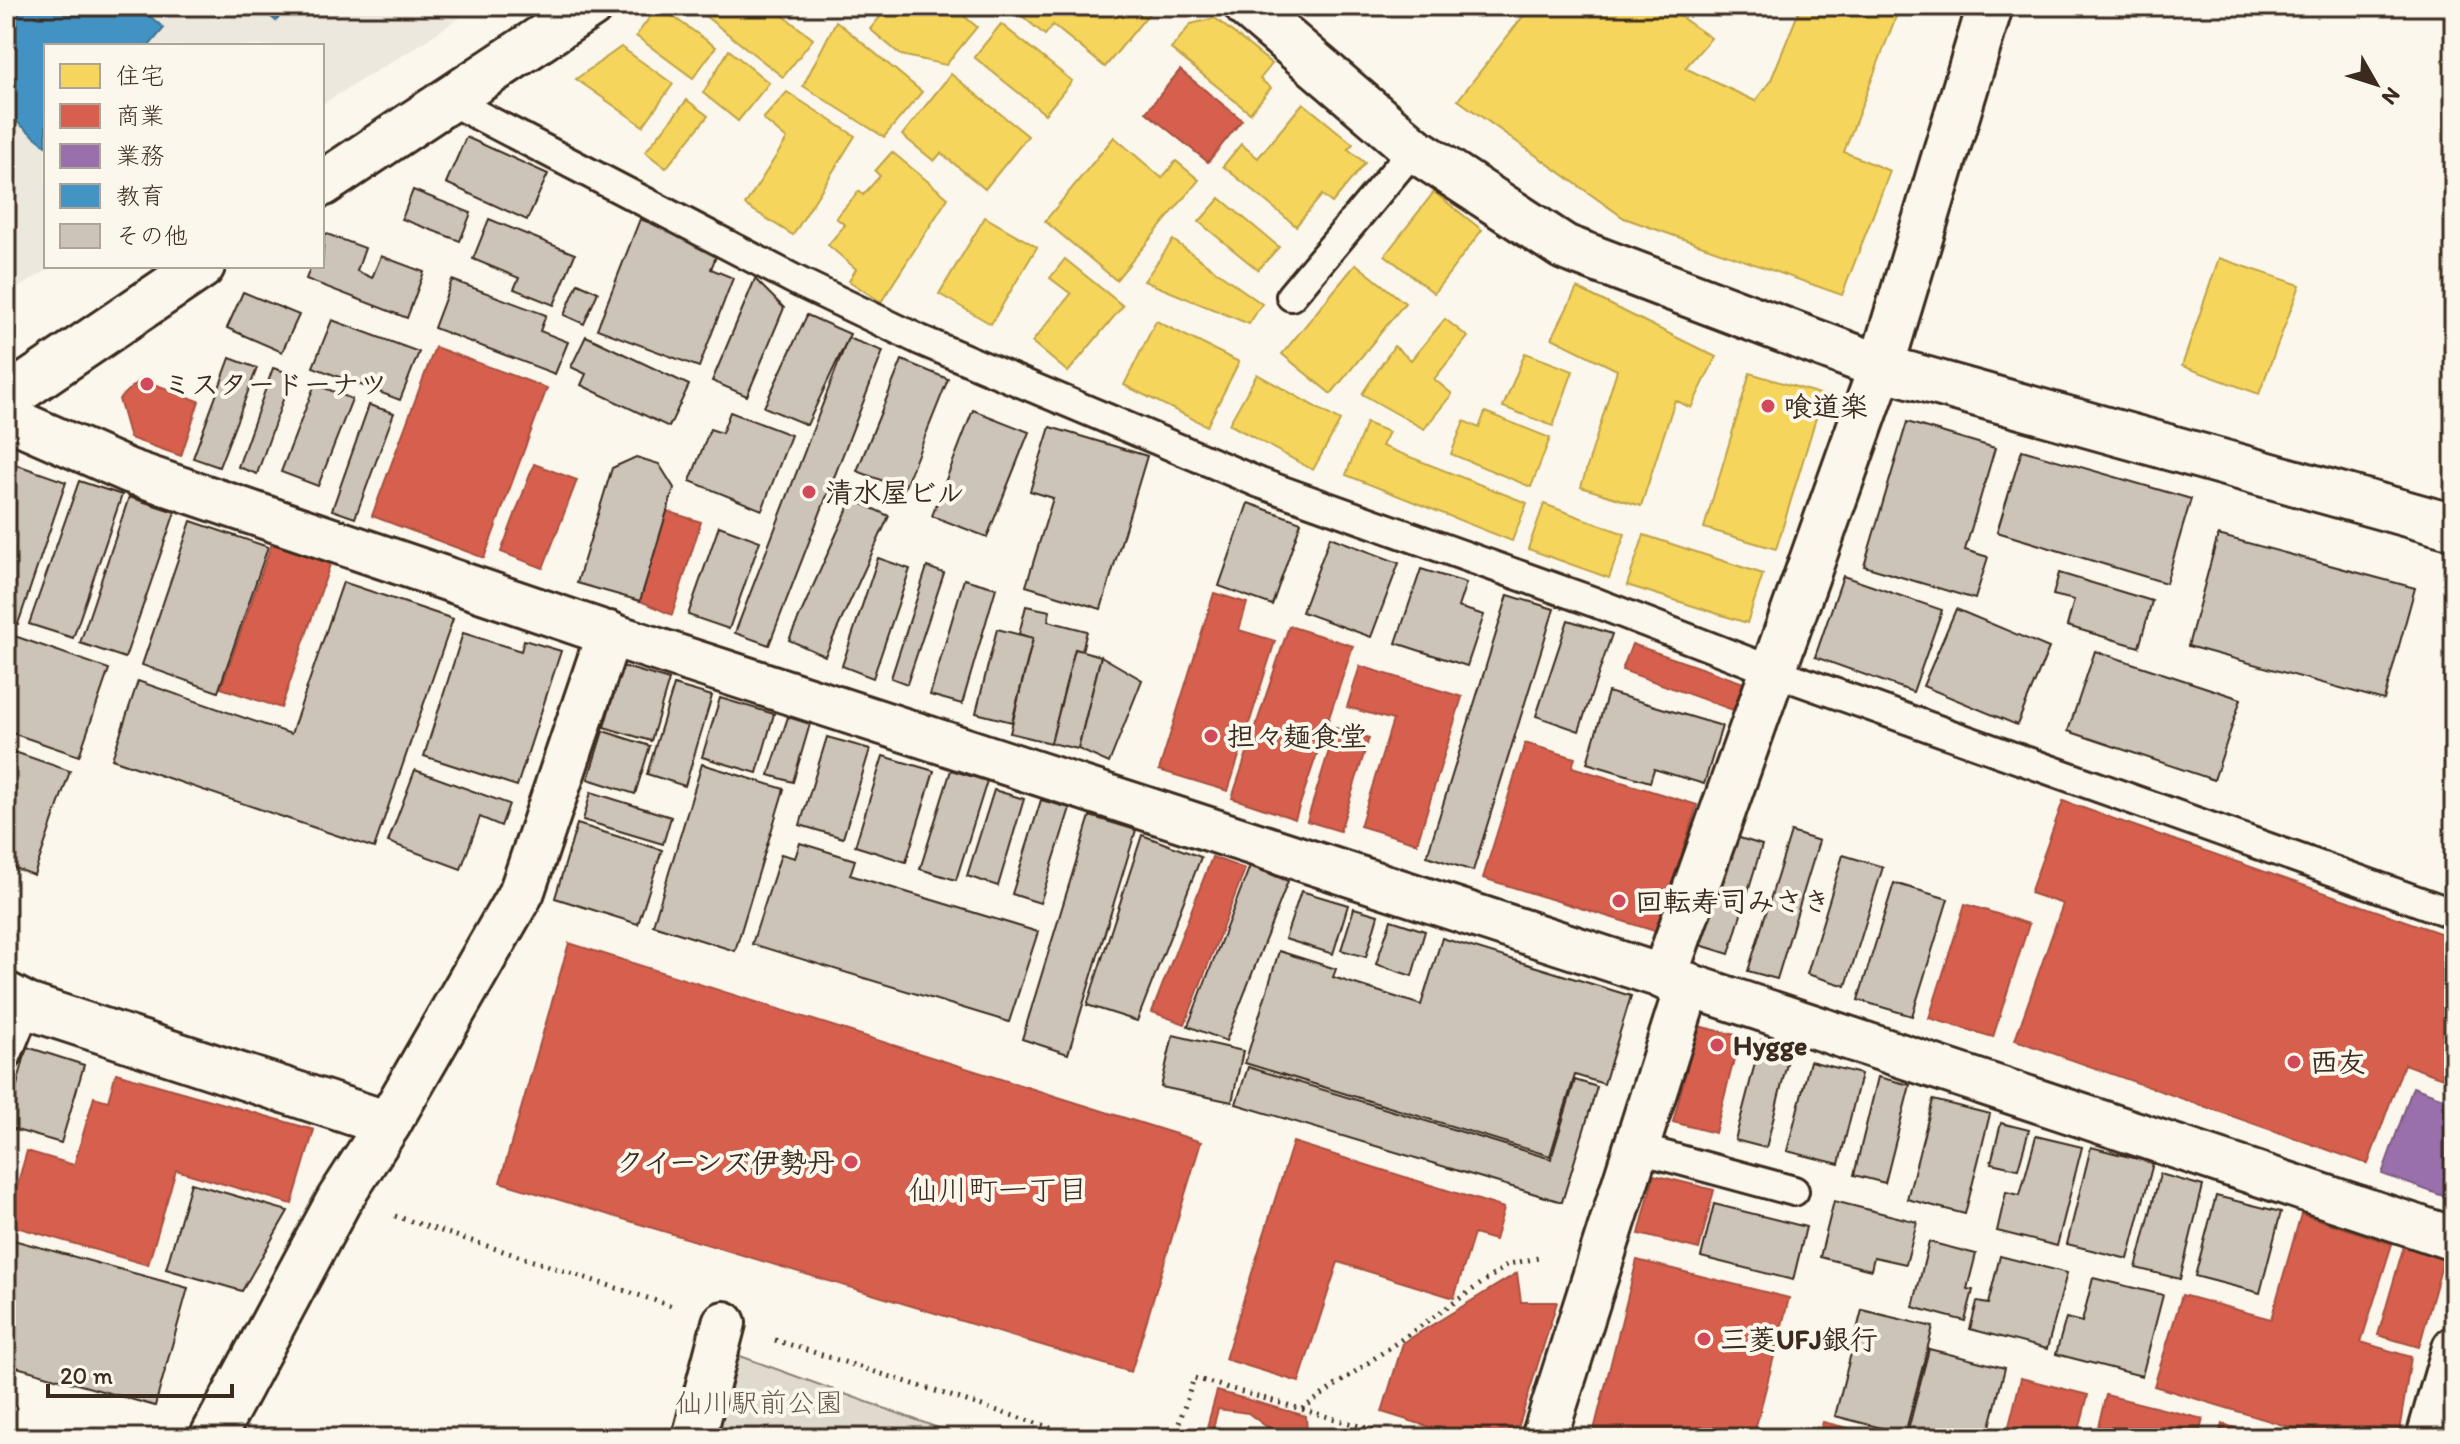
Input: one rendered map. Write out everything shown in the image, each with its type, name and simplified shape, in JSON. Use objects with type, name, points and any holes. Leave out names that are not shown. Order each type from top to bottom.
[{"type":"street","points":[[324,183],[590,6]]},
{"type":"street","points":[[1247,6],[1414,149],[1564,247],[1881,367],[2454,527]]},
{"type":"street","points":[[1544,1438],[1636,1148],[1676,981],[1775,672],[1881,367],[1990,6]]},
{"type":"street","points":[[6,399],[199,268]]},
{"type":"street","points":[[6,417],[129,471],[609,634],[1676,981],[2454,1239]]},
{"type":"street","points":[[212,1438],[339,1200],[388,1124],[522,891],[609,634]]},
{"type":"street","points":[[17,1000],[388,1124]]},
{"type":"street","points":[[694,1438],[724,1323]]},
{"type":"street","points":[[2428,1438],[2454,1348]]},
{"type":"lane","points":[[447,99],[801,283],[920,340],[1260,483],[1594,602],[1775,672],[2454,914]]},
{"type":"lane","points":[[1291,296],[1414,149]]},
{"type":"lane","points":[[6,1057],[17,1000]]},
{"type":"lane","points":[[1636,1148],[1794,1191]]},
{"type":"path","points":[[1302,1409],[1509,1264],[1606,1243]]},
{"type":"path","points":[[1174,1438],[1194,1378],[1401,1438]]},
{"type":"shaded area","points":[[6,6],[477,6],[324,103],[324,44],[44,44],[44,268],[51,268],[6,295]]},
{"type":"green space","name":"仙川駅前公園","points":[[732,1353],[966,1438],[708,1438]]},
{"type":"building: 住宅","points":[[658,6],[716,47],[693,78],[636,36]]},
{"type":"building: 住宅","points":[[696,6],[771,6],[813,39],[783,77]]},
{"type":"building: 住宅","points":[[889,6],[952,6],[977,27],[946,65],[901,55],[870,29]]},
{"type":"building: 住宅","points":[[1010,6],[1155,6],[1105,67],[1053,25],[1045,35]]},
{"type":"building: 住宅","points":[[1531,6],[1665,6],[1711,38],[1685,68],[1755,101],[1771,80],[1801,6],[1821,15],[1825,6],[1900,6],[1844,152],[1890,171],[1842,295],[1624,218],[1458,100]]},
{"type":"building: 住宅","points":[[1215,18],[1272,64],[1260,79],[1271,88],[1250,113],[1171,49],[1191,24]]},
{"type":"building: 住宅","points":[[836,21],[922,92],[884,137],[803,86]]},
{"type":"building: 住宅","points":[[1001,24],[1072,81],[1045,114],[974,57]]},
{"type":"building: 住宅","points":[[621,47],[673,84],[643,126],[576,79]]},
{"type":"building: 住宅","points":[[729,50],[769,83],[738,121],[703,93]]},
{"type":"building: 住宅","points":[[951,74],[1028,136],[985,189],[941,153],[934,161],[902,135]]},
{"type":"building: 住宅","points":[[787,92],[855,136],[793,235],[745,205],[787,139],[763,119]]},
{"type":"building: 住宅","points":[[687,100],[708,116],[666,168],[645,152]]},
{"type":"building: 住宅","points":[[1303,103],[1353,144],[1348,149],[1365,163],[1332,203],[1322,195],[1296,226],[1223,166],[1241,144],[1258,158]]},
{"type":"building: 住宅","points":[[1114,137],[1162,178],[1176,161],[1199,180],[1116,280],[1045,221]]},
{"type":"building: 住宅","points":[[892,152],[948,198],[881,302],[849,281],[856,269],[828,245],[845,225],[836,218],[859,191],[863,195],[880,176],[875,171]]},
{"type":"building: 住宅","points":[[1434,192],[1482,230],[1434,293],[1385,255]]},
{"type":"building: 住宅","points":[[1220,198],[1279,247],[1258,270],[1199,222]]},
{"type":"building: 住宅","points":[[985,217],[1037,247],[991,324],[939,294]]},
{"type":"building: 住宅","points":[[1173,240],[1262,304],[1249,324],[1144,281]]},
{"type":"building: 住宅","points":[[2219,258],[2300,285],[2259,394],[2182,366]]},
{"type":"building: 住宅","points":[[1065,259],[1123,306],[1068,372],[1032,342],[1071,294],[1050,278]]},
{"type":"building: 住宅","points":[[1356,264],[1405,303],[1331,394],[1282,354]]},
{"type":"building: 住宅","points":[[1577,288],[1716,357],[1691,408],[1675,400],[1641,506],[1581,487],[1617,370],[1552,338]]},
{"type":"building: 住宅","points":[[1445,319],[1468,337],[1434,379],[1452,394],[1424,429],[1362,394],[1394,346],[1411,360]]},
{"type":"building: 住宅","points":[[1156,321],[1239,362],[1207,426],[1124,385]]},
{"type":"building: 住宅","points":[[1525,353],[1573,371],[1553,426],[1503,407]]},
{"type":"building: 住宅","points":[[1750,373],[1823,395],[1776,549],[1704,528]]},
{"type":"building: 住宅","points":[[1257,374],[1340,421],[1313,470],[1229,424]]},
{"type":"building: 住宅","points":[[1485,412],[1550,438],[1531,487],[1451,454],[1464,421],[1479,428]]},
{"type":"building: 住宅","points":[[1366,423],[1389,432],[1382,446],[1527,503],[1512,541],[1346,475]]},
{"type":"building: 住宅","points":[[1544,504],[1625,534],[1609,578],[1528,549]]},
{"type":"building: 住宅","points":[[1644,535],[1763,574],[1747,623],[1627,585]]},
{"type":"building: 商業","points":[[1180,70],[1242,120],[1208,162],[1146,112]]},
{"type":"building: 商業","points":[[435,347],[547,388],[484,558],[372,516]]},
{"type":"building: 商業","points":[[141,379],[199,401],[181,456],[130,438],[119,399]]},
{"type":"building: 商業","points":[[534,464],[577,480],[543,568],[501,552]]},
{"type":"building: 商業","points":[[666,511],[701,522],[672,615],[640,601]]},
{"type":"building: 商業","points":[[272,543],[331,562],[281,708],[221,688]]},
{"type":"building: 商業","points":[[1214,593],[1247,603],[1239,630],[1275,641],[1228,791],[1159,770]]},
{"type":"building: 商業","points":[[1289,626],[1353,646],[1295,819],[1232,798]]},
{"type":"building: 商業","points":[[1632,644],[1744,683],[1733,710],[1622,670]]},
{"type":"building: 商業","points":[[1360,666],[1462,697],[1417,843],[1360,826],[1393,720],[1347,707]]},
{"type":"building: 商業","points":[[1336,728],[1369,738],[1340,831],[1307,821]]},
{"type":"building: 商業","points":[[1525,743],[1575,758],[1572,767],[1697,805],[1658,932],[1483,878]]},
{"type":"building: 商業","points":[[2063,801],[2454,938],[2454,1082],[2404,1064],[2368,1164],[2015,1040],[2063,904],[2030,893]]},
{"type":"building: 商業","points":[[1212,857],[1245,869],[1185,1024],[1152,1012]]},
{"type":"building: 商業","points":[[1965,904],[2029,924],[1993,1037],[1929,1018]]},
{"type":"building: 商業","name":"クイーンズ伊勢丹","points":[[569,943],[1201,1142],[1131,1372],[500,1182]]},
{"type":"building: 商業","points":[[1698,1026],[1740,1036],[1715,1133],[1673,1122]]},
{"type":"building: 商業","points":[[116,1073],[314,1130],[292,1204],[176,1170],[148,1265],[6,1224],[27,1151],[74,1165],[94,1097],[108,1101]]},
{"type":"building: 商業","points":[[1293,1142],[1504,1208],[1495,1240],[1474,1234],[1454,1298],[1338,1262],[1299,1382],[1225,1359]]},
{"type":"building: 商業","points":[[1654,1175],[1714,1190],[1699,1249],[1639,1234]]},
{"type":"building: 商業","points":[[2301,1214],[2392,1244],[2361,1342],[2411,1357],[2398,1438],[2326,1438],[2154,1386],[2182,1295],[2271,1319]]},
{"type":"building: 商業","points":[[2405,1242],[2444,1258],[2419,1347],[2378,1335]]},
{"type":"building: 商業","points":[[1637,1260],[1789,1298],[1753,1438],[1592,1438]]},
{"type":"building: 商業","points":[[1517,1273],[1521,1302],[1557,1302],[1515,1438],[1465,1438],[1382,1412],[1403,1343]]},
{"type":"building: 商業","points":[[2021,1378],[2088,1395],[2077,1438],[2006,1438]]},
{"type":"building: 商業","points":[[1217,1391],[1306,1416],[1307,1433],[1354,1430],[1385,1438],[1274,1438],[1275,1433],[1248,1413],[1218,1409],[1211,1436],[1205,1434]]},
{"type":"building: 商業","points":[[2106,1395],[2203,1419],[2198,1438],[2095,1438]]},
{"type":"building: 商業","points":[[1823,1422],[1889,1438],[1818,1438]]},
{"type":"building: 商業","points":[[2222,1424],[2268,1438],[2218,1438]]},
{"type":"building: 業務","points":[[2413,1087],[2454,1102],[2454,1165],[2443,1196],[2382,1174]]},
{"type":"building: 教育","points":[[6,6],[138,6],[164,28],[151,44],[44,44],[44,144],[6,113]]},
{"type":"building: 教育","points":[[258,6],[288,6],[276,21]]},
{"type":"building: その他","points":[[466,137],[548,174],[527,220],[446,183]]},
{"type":"building: その他","points":[[413,190],[471,213],[460,241],[402,219]]},
{"type":"building: その他","points":[[489,219],[575,254],[554,305],[514,289],[519,278],[473,259]]},
{"type":"building: その他","points":[[640,219],[719,249],[711,269],[733,278],[699,367],[597,329]]},
{"type":"building: その他","points":[[324,233],[365,248],[357,271],[372,278],[381,256],[424,272],[407,318],[306,279],[310,268],[324,268]]},
{"type":"building: その他","points":[[755,279],[784,308],[747,396],[712,381]]},
{"type":"building: その他","points":[[452,280],[546,315],[540,331],[568,342],[555,374],[434,328]]},
{"type":"building: その他","points":[[578,283],[598,292],[584,324],[564,315]]},
{"type":"building: その他","points":[[243,292],[299,315],[282,352],[227,328]]},
{"type":"building: その他","points":[[807,315],[850,334],[807,425],[764,407]]},
{"type":"building: その他","points":[[332,320],[419,352],[400,400],[313,367]]},
{"type":"building: その他","points":[[586,336],[689,385],[669,427],[581,385],[586,374],[571,367]]},
{"type":"building: その他","name":"清水屋ビル","points":[[848,338],[883,351],[769,645],[735,633]]},
{"type":"building: その他","points":[[230,358],[257,368],[219,467],[193,458]]},
{"type":"building: その他","points":[[902,360],[948,379],[904,489],[857,471]]},
{"type":"building: その他","points":[[273,368],[292,374],[257,474],[238,467]]},
{"type":"building: その他","points":[[315,384],[352,399],[318,486],[281,472]]},
{"type":"building: その他","points":[[369,405],[394,413],[355,518],[332,510]]},
{"type":"building: その他","points":[[973,410],[1029,432],[987,537],[932,516]]},
{"type":"building: その他","points":[[730,412],[791,435],[762,510],[690,481],[710,429],[722,433]]},
{"type":"building: その他","points":[[1907,422],[1995,448],[1965,550],[1988,557],[1975,599],[1864,566]]},
{"type":"building: その他","points":[[1050,427],[1147,456],[1101,609],[1026,586],[1053,498],[1030,491]]},
{"type":"building: その他","points":[[2022,450],[2191,499],[2166,583],[1997,532]]},
{"type":"building: その他","points":[[636,457],[659,464],[674,488],[640,601],[577,583],[612,468]]},
{"type":"building: その他","points":[[6,461],[66,482],[18,624],[6,620]]},
{"type":"building: その他","points":[[79,481],[122,495],[73,638],[29,624]]},
{"type":"building: その他","points":[[129,497],[175,512],[125,658],[80,643]]},
{"type":"building: その他","points":[[852,499],[889,516],[825,656],[789,640]]},
{"type":"building: その他","points":[[1248,503],[1301,522],[1272,605],[1219,586]]},
{"type":"building: その他","points":[[191,521],[268,547],[218,692],[142,665]]},
{"type":"building: その他","points":[[719,526],[760,541],[729,629],[688,615]]},
{"type":"building: その他","points":[[2218,535],[2415,588],[2384,700],[2188,646]]},
{"type":"building: その他","points":[[1330,537],[1399,563],[1371,637],[1302,612]]},
{"type":"building: その他","points":[[878,558],[910,569],[873,678],[842,666]]},
{"type":"building: その他","points":[[927,567],[944,573],[907,684],[891,678]]},
{"type":"building: その他","points":[[1421,569],[1466,583],[1458,607],[1484,615],[1467,666],[1396,643]]},
{"type":"building: その他","points":[[2059,573],[2152,601],[2139,647],[2067,626],[2074,600],[2053,595]]},
{"type":"building: その他","points":[[1843,576],[1942,610],[1913,692],[1815,657]]},
{"type":"building: その他","points":[[964,579],[996,588],[962,704],[930,695]]},
{"type":"building: その他","points":[[343,582],[453,619],[374,848],[112,759],[138,681],[291,734]]},
{"type":"building: その他","points":[[1508,595],[1554,609],[1473,871],[1427,856]]},
{"type":"building: その他","points":[[1026,606],[1050,611],[1048,621],[1087,631],[1082,651],[1075,649],[1051,743],[1010,733],[1033,638],[1019,634]]},
{"type":"building: その他","points":[[1956,609],[2049,648],[2017,725],[1923,686]]},
{"type":"building: その他","points":[[1568,620],[1612,634],[1579,731],[1536,716]]},
{"type":"building: その他","points":[[997,629],[1033,638],[1012,722],[976,713]]},
{"type":"building: その他","points":[[6,633],[109,669],[79,756],[6,731]]},
{"type":"building: その他","points":[[463,633],[521,651],[524,640],[561,651],[517,786],[424,756]]},
{"type":"building: その他","points":[[1075,649],[1101,656],[1078,749],[1051,743]]},
{"type":"building: その他","points":[[2095,651],[2241,699],[2214,780],[2068,731]]},
{"type":"building: その他","points":[[1101,656],[1142,680],[1109,763],[1078,749]]},
{"type":"building: その他","points":[[622,666],[669,680],[651,741],[604,727]]},
{"type":"building: その他","points":[[674,685],[712,696],[685,786],[647,774]]},
{"type":"building: その他","points":[[1608,692],[1722,726],[1704,784],[1654,769],[1650,782],[1587,763]]},
{"type":"building: その他","points":[[720,698],[774,714],[757,773],[702,757]]},
{"type":"building: その他","points":[[788,717],[810,724],[793,782],[769,775]]},
{"type":"building: その他","points":[[603,731],[650,746],[635,794],[588,779]]},
{"type":"building: その他","points":[[827,737],[870,749],[843,838],[800,825]]},
{"type":"building: その他","points":[[6,749],[70,771],[34,875],[6,865]]},
{"type":"building: その他","points":[[883,756],[934,771],[906,862],[855,846]]},
{"type":"building: その他","points":[[702,764],[784,789],[735,951],[653,925]]},
{"type":"building: その他","points":[[415,770],[509,804],[501,826],[480,817],[461,869],[388,842]]},
{"type":"building: その他","points":[[951,770],[987,781],[956,880],[920,869]]},
{"type":"building: その他","points":[[994,790],[1024,799],[998,886],[967,876]]},
{"type":"building: その他","points":[[591,792],[671,817],[663,844],[583,820]]},
{"type":"building: その他","points":[[1041,800],[1070,808],[1040,903],[1012,894]]},
{"type":"building: その他","points":[[1090,816],[1136,830],[1068,1054],[1022,1039]]},
{"type":"building: その他","points":[[577,824],[662,850],[638,924],[555,898]]},
{"type":"building: その他","points":[[1791,832],[1819,841],[1777,979],[1748,971]]},
{"type":"building: その他","points":[[1142,835],[1201,857],[1137,1021],[1087,1005]]},
{"type":"building: その他","points":[[1730,835],[1762,845],[1729,954],[1697,944]]},
{"type":"building: その他","points":[[800,843],[855,860],[850,875],[1038,932],[1009,1022],[752,944],[781,854],[795,858]]},
{"type":"building: その他","points":[[1843,855],[1883,867],[1846,986],[1807,974]]},
{"type":"building: その他","points":[[1250,866],[1288,881],[1226,1041],[1188,1026]]},
{"type":"building: その他","points":[[1894,883],[1948,899],[1912,1016],[1858,1000]]},
{"type":"building: その他","points":[[1301,891],[1348,905],[1333,954],[1285,939]]},
{"type":"building: その他","points":[[1354,908],[1378,915],[1366,957],[1341,950]]},
{"type":"building: その他","points":[[1391,920],[1425,931],[1412,976],[1376,964]]},
{"type":"building: その他","points":[[1442,938],[1631,996],[1604,1084],[1575,1075],[1550,1156],[1245,1063],[1279,951],[1336,969],[1333,977],[1421,1005]]},
{"type":"building: その他","points":[[1173,1035],[1243,1051],[1232,1102],[1161,1087]]},
{"type":"building: その他","points":[[1761,1040],[1791,1047],[1766,1148],[1735,1140]]},
{"type":"building: その他","points":[[27,1047],[84,1065],[61,1143],[6,1127]]},
{"type":"building: その他","points":[[1810,1061],[1861,1074],[1839,1164],[1787,1151]]},
{"type":"building: その他","points":[[1248,1067],[1551,1159],[1575,1080],[1597,1087],[1562,1202],[1236,1104]]},
{"type":"building: その他","points":[[1878,1077],[1910,1085],[1885,1183],[1854,1175]]},
{"type":"building: その他","points":[[1933,1100],[1990,1114],[1965,1214],[1907,1199]]},
{"type":"building: その他","points":[[2001,1123],[2029,1130],[2018,1169],[1991,1163]]},
{"type":"building: その他","points":[[2036,1136],[2082,1147],[2057,1246],[1997,1231],[2006,1192],[2020,1195]]},
{"type":"building: その他","points":[[2091,1147],[2153,1163],[2128,1259],[2067,1244]]},
{"type":"building: その他","points":[[2160,1174],[2203,1186],[2180,1279],[2136,1268]]},
{"type":"building: その他","points":[[191,1183],[288,1211],[242,1291],[166,1269]]},
{"type":"building: その他","points":[[2216,1196],[2281,1212],[2260,1293],[2195,1276]]},
{"type":"building: その他","points":[[1834,1201],[1917,1222],[1906,1264],[1874,1257],[1871,1270],[1820,1257]]},
{"type":"building: その他","points":[[1714,1204],[1806,1227],[1793,1280],[1701,1257]]},
{"type":"building: その他","points":[[6,1238],[188,1288],[155,1406],[6,1364]]},
{"type":"building: その他","points":[[1929,1242],[1976,1254],[1967,1289],[1973,1290],[1965,1321],[1913,1307]]},
{"type":"building: その他","points":[[2000,1256],[2067,1273],[2047,1349],[1970,1329],[1977,1302],[1988,1304]]},
{"type":"building: その他","points":[[2093,1278],[2163,1295],[2142,1376],[2056,1354],[2066,1318],[2082,1322]]},
{"type":"building: その他","points":[[1862,1310],[1933,1327],[1905,1434],[1835,1416]]},
{"type":"building: その他","points":[[1929,1349],[2005,1368],[1987,1438],[1906,1438]]},
{"type":"place","name":"ミスタードーナツ","points":[[147,384]]},
{"type":"place","name":"喰道楽","points":[[1768,406]]},
{"type":"place","name":"清水屋ビル","points":[[809,492]]},
{"type":"place","name":"担々麺食堂","points":[[1211,736]]},
{"type":"place","name":"回転寿司みさき","points":[[1619,901]]},
{"type":"place","name":"Hygge","points":[[1717,1045]]},
{"type":"place","name":"西友","points":[[2294,1062]]},
{"type":"place","name":"クイーンズ伊勢丹","points":[[851,1162]]},
{"type":"place","name":"三菱UFJ銀行","points":[[1704,1339]]},
{"type":"district","name":"仙川町一丁目","points":[[998,1189]]}]
